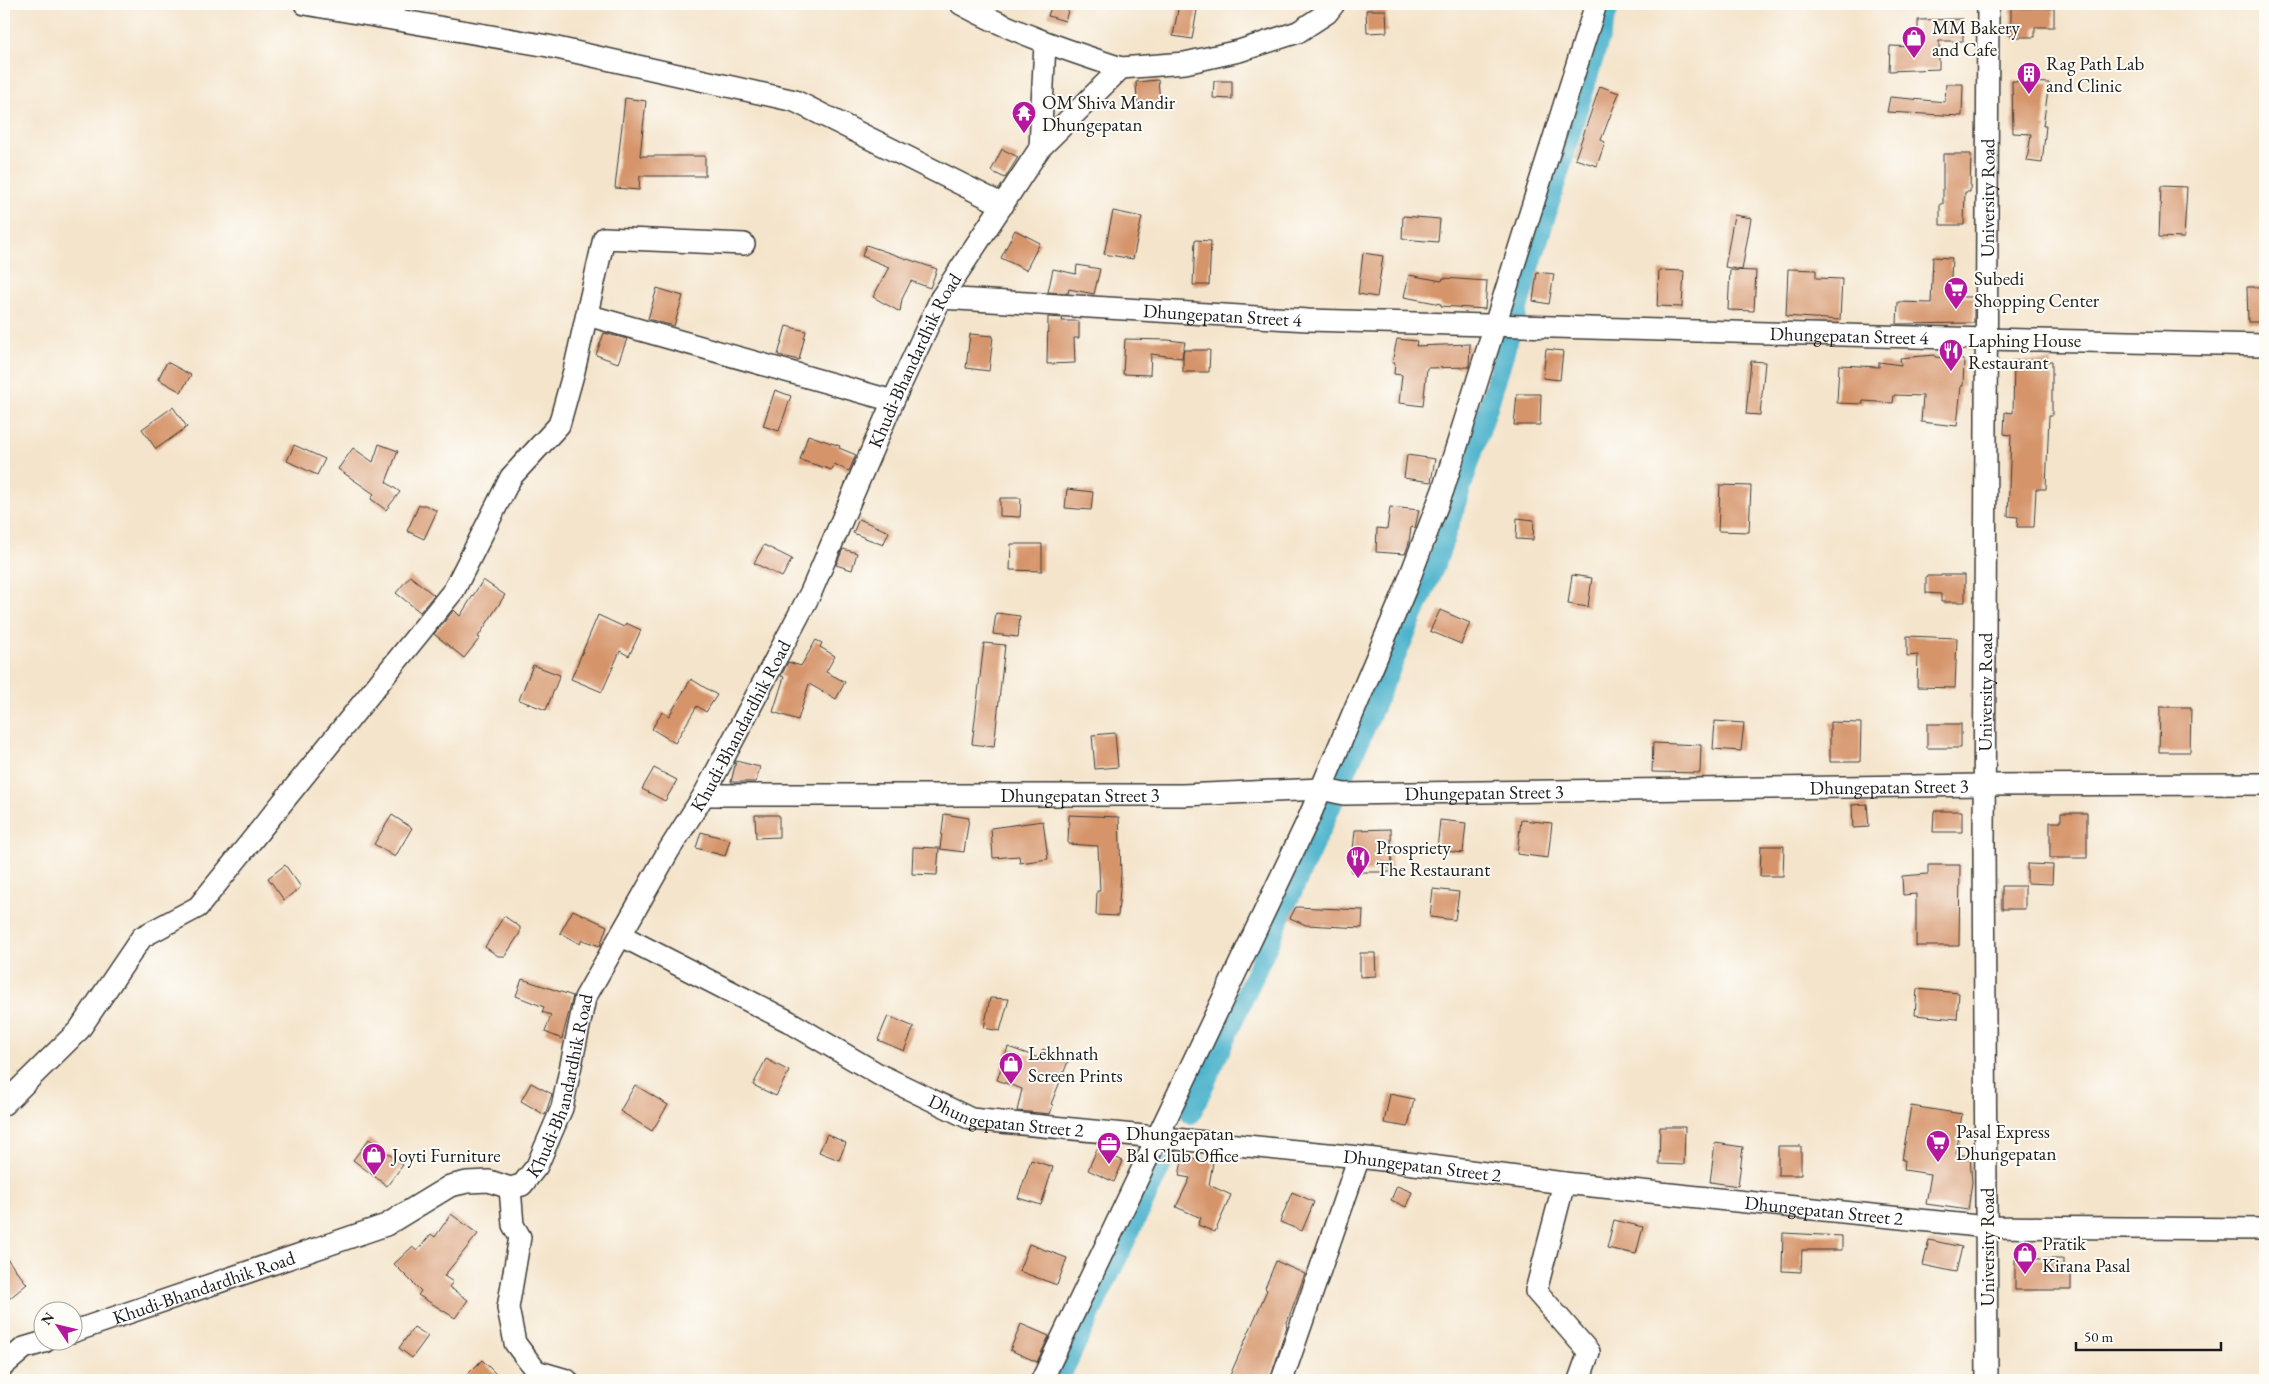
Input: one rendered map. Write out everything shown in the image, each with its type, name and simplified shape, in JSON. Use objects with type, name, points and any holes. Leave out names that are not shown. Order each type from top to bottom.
[{"type":"street","points":[[305,4],[338,7],[548,46],[795,101],[1003,205]]},
{"type":"street","points":[[961,4],[995,23],[1045,43],[1121,68],[1185,63],[1239,51],[1298,32],[1327,13],[1334,4]]},
{"type":"street","points":[[1042,1380],[1321,789],[1406,590],[1508,325],[1596,4]]},
{"type":"street","name":"University Road","points":[[1987,1380],[1984,786],[1988,4]]},
{"type":"street","points":[[1040,148],[1045,43]]},
{"type":"street","name":"Khudi-Bhandardhik Road","points":[[82,1329],[386,1225],[450,1186],[467,1182],[489,1181],[510,1188],[522,1185],[537,1166],[562,1108],[585,998],[622,936],[669,850],[704,796],[811,592],[941,298],[1040,148],[1121,68]]},
{"type":"street","points":[[4,1104],[79,1030],[142,937],[198,908],[454,590],[510,478],[559,425],[604,238],[744,244]]},
{"type":"street","name":"Dhungepatan Street 4","points":[[941,298],[1308,320],[2265,345]]},
{"type":"street","points":[[587,315],[894,401]]},
{"type":"street","name":"Dhungepatan Street 3","points":[[704,796],[1183,795],[1321,789],[1344,794],[2265,784]]},
{"type":"street","name":"Dhungepatan Street 2","points":[[622,936],[788,1022],[878,1074],[971,1119],[1359,1157],[1564,1183],[1987,1227],[2265,1229]]},
{"type":"street","points":[[1282,1380],[1359,1157]]},
{"type":"street","points":[[1564,1183],[1536,1291],[1589,1352],[1578,1380]]},
{"type":"street","points":[[510,1188],[513,1225],[520,1238],[508,1308],[515,1343],[536,1371],[567,1380]]},
{"type":"street","points":[[4,1365],[24,1348],[32,1346]]},
{"type":"building","points":[[1052,4],[1070,4],[1065,21],[1048,16]]},
{"type":"building","points":[[1179,4],[1198,4],[1192,39],[1173,36]]},
{"type":"building","points":[[2011,8],[2054,8],[2054,27],[2035,27],[2035,37],[2011,37]]},
{"type":"building","points":[[1366,10],[1386,10],[1387,32],[1367,33]]},
{"type":"building","points":[[1963,19],[1963,41],[1939,41],[1939,69],[1889,71],[1890,46],[1918,47],[1918,20]]},
{"type":"building","points":[[1158,80],[1160,101],[1137,103],[1136,82]]},
{"type":"building","points":[[1214,81],[1232,81],[1232,99],[1213,98]]},
{"type":"building","points":[[2012,81],[2049,83],[2043,126],[2046,126],[2042,163],[2027,161],[2031,134],[2013,133]]},
{"type":"building","points":[[1946,84],[1963,84],[1962,116],[1887,112],[1890,97],[1945,102]]},
{"type":"building","points":[[1600,86],[1619,93],[1601,140],[1605,142],[1597,166],[1575,159]]},
{"type":"building","points":[[625,98],[646,101],[640,156],[705,156],[705,176],[640,176],[639,190],[615,188]]},
{"type":"building","points":[[1002,149],[1018,157],[1005,178],[991,171]]},
{"type":"building","points":[[1943,154],[1971,154],[1970,192],[1965,192],[1964,225],[1940,225],[1940,204],[1943,204]]},
{"type":"building","points":[[2161,186],[2187,187],[2184,238],[2159,237]]},
{"type":"building","points":[[1113,211],[1142,217],[1133,259],[1104,254]]},
{"type":"building","points":[[1734,215],[1751,218],[1742,270],[1725,267]]},
{"type":"building","points":[[1403,216],[1440,219],[1438,242],[1402,239]]},
{"type":"building","points":[[1015,230],[1040,243],[1026,270],[1001,258]]},
{"type":"building","points":[[1195,240],[1211,241],[1209,285],[1193,285]]},
{"type":"building","points":[[866,245],[937,269],[930,288],[911,281],[902,299],[900,312],[873,297],[889,267],[862,256]]},
{"type":"building","points":[[1363,253],[1383,256],[1377,297],[1358,294]]},
{"type":"building","points":[[1933,257],[1952,258],[1950,297],[1974,297],[1974,323],[1897,324],[1898,302],[1931,303]]},
{"type":"building","points":[[1077,265],[1100,269],[1094,294],[1069,289],[1068,293],[1048,292],[1053,269],[1076,274]]},
{"type":"building","points":[[1788,269],[1816,270],[1816,278],[1842,279],[1840,320],[1786,316]]},
{"type":"building","points":[[1659,270],[1684,271],[1682,307],[1657,306]]},
{"type":"building","points":[[1730,270],[1756,271],[1754,311],[1728,310]]},
{"type":"building","points":[[1537,272],[1554,274],[1549,304],[1533,301]]},
{"type":"building","points":[[1409,275],[1442,281],[1443,278],[1487,281],[1485,309],[1441,306],[1441,304],[1404,297]]},
{"type":"building","points":[[2247,287],[2265,287],[2265,322],[2248,322]]},
{"type":"building","points":[[657,288],[683,296],[674,326],[648,319]]},
{"type":"building","points":[[1048,317],[1063,318],[1062,321],[1079,321],[1079,338],[1074,338],[1075,363],[1047,364]]},
{"type":"building","points":[[786,326],[806,331],[799,360],[778,355]]},
{"type":"building","points":[[604,333],[627,339],[618,363],[596,355]]},
{"type":"building","points":[[970,334],[993,336],[989,371],[966,368]]},
{"type":"building","points":[[1125,339],[1185,342],[1182,358],[1151,354],[1150,375],[1123,374]]},
{"type":"building","points":[[1397,339],[1417,341],[1416,346],[1470,344],[1469,367],[1427,368],[1423,406],[1399,403],[1402,375],[1394,374],[1395,363],[1392,363]]},
{"type":"building","points":[[1546,349],[1563,351],[1560,380],[1543,378]]},
{"type":"building","points":[[1183,350],[1210,350],[1209,372],[1183,372]]},
{"type":"building","points":[[1935,355],[1935,357],[1964,360],[1963,386],[1961,386],[1957,426],[1921,422],[1923,396],[1894,395],[1893,403],[1863,401],[1863,404],[1837,403],[1839,365],[1879,367],[1879,362],[1901,365],[1900,358]]},
{"type":"building","points":[[1751,361],[1765,362],[1760,415],[1746,414]]},
{"type":"building","points":[[2014,361],[2052,361],[2052,416],[2049,416],[2046,489],[2036,489],[2034,527],[2017,527],[2018,517],[2008,516],[2011,435],[2004,434],[2005,412],[2013,413]]},
{"type":"building","points":[[167,362],[191,375],[181,392],[158,379]]},
{"type":"building","points":[[775,390],[791,396],[779,431],[763,426]]},
{"type":"building","points":[[1517,394],[1541,394],[1540,425],[1514,425]]},
{"type":"building","points":[[173,407],[187,427],[156,449],[142,429]]},
{"type":"building","points":[[808,435],[840,446],[839,448],[856,455],[849,471],[834,464],[832,470],[800,460]]},
{"type":"building","points":[[379,444],[398,451],[386,482],[400,492],[386,510],[371,499],[374,494],[338,469],[353,448],[373,462]]},
{"type":"building","points":[[294,445],[325,459],[317,475],[287,461]]},
{"type":"building","points":[[1407,455],[1435,459],[1431,482],[1404,478]]},
{"type":"building","points":[[1720,485],[1751,486],[1749,532],[1718,531]]},
{"type":"building","points":[[1067,489],[1093,492],[1091,510],[1065,508]]},
{"type":"building","points":[[1000,498],[1021,498],[1020,517],[1000,516]]},
{"type":"building","points":[[419,505],[425,505],[437,511],[424,539],[407,531]]},
{"type":"building","points":[[1390,507],[1419,510],[1415,528],[1411,527],[1409,543],[1405,554],[1376,552],[1377,528],[1387,529]]},
{"type":"building","points":[[1517,518],[1534,520],[1533,540],[1516,539]]},
{"type":"building","points":[[859,519],[889,532],[883,545],[853,533]]},
{"type":"building","points":[[1011,544],[1042,544],[1042,571],[1010,570]]},
{"type":"building","points":[[764,545],[792,559],[782,577],[754,563]]},
{"type":"building","points":[[843,549],[857,553],[852,570],[836,565]]},
{"type":"building","points":[[1572,575],[1592,578],[1588,607],[1568,604]]},
{"type":"building","points":[[1965,575],[1965,602],[1941,602],[1941,594],[1926,593],[1926,576]]},
{"type":"building","points":[[410,576],[434,595],[420,612],[396,593]]},
{"type":"building","points":[[483,580],[505,595],[478,637],[480,638],[464,658],[434,634],[454,610],[460,616]]},
{"type":"building","points":[[1440,610],[1470,623],[1461,644],[1430,631]]},
{"type":"building","points":[[996,613],[1020,616],[1018,637],[993,634]]},
{"type":"building","points":[[598,615],[624,627],[626,623],[641,630],[629,656],[620,651],[602,692],[571,679]]},
{"type":"building","points":[[1907,636],[1957,638],[1955,688],[1917,687],[1918,655],[1907,656]]},
{"type":"building","points":[[816,640],[822,643],[820,647],[835,656],[826,672],[845,682],[836,699],[809,684],[798,720],[773,712],[784,677],[781,676],[788,662],[801,666]]},
{"type":"building","points":[[984,643],[1005,645],[994,747],[972,744]]},
{"type":"building","points":[[533,665],[560,675],[546,710],[519,700]]},
{"type":"building","points":[[691,679],[717,695],[706,712],[697,706],[675,743],[652,729],[662,712],[669,716]]},
{"type":"building","points":[[2160,707],[2191,707],[2190,752],[2159,752]]},
{"type":"building","points":[[1715,721],[1744,723],[1741,751],[1713,749]]},
{"type":"building","points":[[1830,722],[1861,723],[1860,762],[1830,762]]},
{"type":"building","points":[[1927,724],[1961,724],[1961,748],[1927,748]]},
{"type":"building","points":[[1115,733],[1118,767],[1095,769],[1092,735]]},
{"type":"building","points":[[1653,743],[1701,745],[1700,773],[1652,772]]},
{"type":"building","points":[[736,761],[760,767],[756,782],[731,782]]},
{"type":"building","points":[[654,768],[677,780],[665,801],[642,789]]},
{"type":"building","points":[[1867,804],[1869,827],[1853,828],[1852,805]]},
{"type":"building","points":[[1934,811],[1962,811],[1962,832],[1933,832]]},
{"type":"building","points":[[2061,813],[2087,813],[2087,858],[2050,858],[2050,822],[2061,822]]},
{"type":"building","points":[[944,814],[969,818],[964,852],[940,849]]},
{"type":"building","points":[[392,815],[412,828],[395,857],[374,844]]},
{"type":"building","points":[[755,815],[779,815],[779,837],[756,838]]},
{"type":"building","points":[[1069,815],[1119,817],[1121,874],[1118,916],[1096,915],[1097,891],[1100,891],[1098,846],[1068,844]]},
{"type":"building","points":[[1440,820],[1466,823],[1463,853],[1437,850]]},
{"type":"building","points":[[1521,820],[1552,823],[1548,858],[1517,854]]},
{"type":"building","points":[[1043,821],[1048,859],[1020,863],[1019,856],[993,858],[991,828]]},
{"type":"building","points":[[1391,829],[1392,872],[1351,872],[1355,830]]},
{"type":"building","points":[[701,832],[730,840],[725,856],[696,848]]},
{"type":"building","points":[[1761,846],[1784,846],[1783,876],[1760,876]]},
{"type":"building","points":[[913,847],[939,848],[937,875],[912,874]]},
{"type":"building","points":[[2027,864],[2053,865],[2052,884],[2027,883]]},
{"type":"building","points":[[285,865],[301,887],[284,900],[268,878]]},
{"type":"building","points":[[1928,865],[1960,865],[1959,946],[1916,946],[1916,894],[1903,895],[1902,876],[1928,874]]},
{"type":"building","points":[[2002,886],[2025,886],[2025,909],[2002,909]]},
{"type":"building","points":[[1433,889],[1459,892],[1455,920],[1430,917]]},
{"type":"building","points":[[1296,907],[1363,910],[1362,928],[1306,925],[1290,918]]},
{"type":"building","points":[[573,910],[607,926],[600,946],[582,940],[580,944],[560,933]]},
{"type":"building","points":[[504,916],[520,927],[520,933],[505,956],[498,956],[485,947]]},
{"type":"building","points":[[1360,953],[1375,953],[1376,976],[1360,977]]},
{"type":"building","points":[[522,979],[573,996],[562,1039],[545,1032],[551,1015],[542,1012],[544,1007],[516,996]]},
{"type":"building","points":[[1917,989],[1959,993],[1957,1019],[1915,1015]]},
{"type":"building","points":[[990,998],[1009,999],[1000,1031],[984,1028]]},
{"type":"building","points":[[888,1016],[914,1027],[904,1051],[878,1040]]},
{"type":"building","points":[[1008,1047],[1039,1058],[1043,1049],[1069,1059],[1051,1104],[1053,1105],[1050,1114],[1017,1111],[1022,1089],[997,1080]]},
{"type":"building","points":[[766,1059],[789,1071],[776,1096],[753,1085]]},
{"type":"building","points":[[531,1083],[552,1094],[545,1115],[521,1101]]},
{"type":"building","points":[[635,1085],[668,1105],[652,1131],[620,1111]]},
{"type":"building","points":[[1390,1094],[1414,1099],[1408,1127],[1384,1123]]},
{"type":"building","points":[[1911,1106],[1962,1114],[1956,1154],[1970,1156],[1972,1182],[1968,1210],[1926,1204],[1931,1174],[1904,1170],[1905,1160],[1902,1160]]},
{"type":"building","points":[[1660,1127],[1685,1127],[1684,1165],[1659,1164]]},
{"type":"building","points":[[827,1134],[846,1143],[839,1160],[819,1152]]},
{"type":"building","points":[[369,1139],[403,1165],[387,1186],[353,1160]]},
{"type":"building","points":[[1715,1143],[1743,1147],[1738,1186],[1710,1182]]},
{"type":"building","points":[[1778,1146],[1801,1146],[1801,1175],[1778,1175]]},
{"type":"building","points":[[1097,1149],[1123,1161],[1114,1182],[1088,1170]]},
{"type":"building","points":[[1183,1156],[1213,1162],[1209,1185],[1231,1195],[1215,1232],[1198,1225],[1201,1218],[1176,1207],[1190,1178],[1179,1176]]},
{"type":"building","points":[[1031,1160],[1053,1167],[1041,1205],[1018,1198]]},
{"type":"building","points":[[1397,1186],[1412,1192],[1406,1207],[1391,1200]]},
{"type":"building","points":[[1292,1192],[1314,1202],[1302,1231],[1280,1222]]},
{"type":"building","points":[[451,1214],[478,1234],[444,1276],[453,1282],[449,1287],[468,1300],[455,1318],[418,1295],[421,1291],[394,1264],[412,1247],[417,1251],[431,1234],[435,1237]]},
{"type":"building","points":[[1614,1220],[1643,1227],[1636,1254],[1607,1248]]},
{"type":"building","points":[[1783,1233],[1842,1236],[1842,1250],[1802,1250],[1801,1272],[1782,1271]]},
{"type":"building","points":[[1929,1240],[1962,1247],[1956,1272],[1923,1265]]},
{"type":"building","points":[[1029,1244],[1067,1258],[1057,1285],[1019,1271]]},
{"type":"building","points":[[4,1255],[27,1284],[4,1303]]},
{"type":"building","points":[[2015,1259],[2063,1259],[2063,1272],[2071,1272],[2071,1290],[2015,1290]]},
{"type":"building","points":[[1276,1261],[1305,1274],[1286,1325],[1270,1380],[1228,1380],[1267,1290],[1265,1288]]},
{"type":"building","points":[[1021,1324],[1049,1336],[1037,1362],[1010,1350]]},
{"type":"building","points":[[414,1327],[428,1336],[412,1358],[399,1348]]},
{"type":"building","points":[[482,1360],[502,1380],[462,1380]]},
{"type":"waterway","points":[[1341,784],[1437,561],[1488,407],[1610,4]]},
{"type":"waterway","points":[[1191,1114],[1334,800]]},
{"type":"waterway","points":[[1059,1380],[1171,1146]]},
{"type":"place","name":"MM Bakery and Cafe","points":[[1914,59]]},
{"type":"place","name":"Rag Path Lab and Clinic","points":[[2029,95]]},
{"type":"place","name":"OM Shiva Mandir Dhungepatan","points":[[1024,134]]},
{"type":"place","name":"Subedi Shopping Center","points":[[1956,310]]},
{"type":"place","name":"Laphing House Restaurant","points":[[1951,372]]},
{"type":"place","name":"Prospriety The Restaurant","points":[[1358,879]]},
{"type":"place","name":"Lekhnath Screen Prints","points":[[1011,1085]]},
{"type":"place","name":"Pasal Express Dhungepatan","points":[[1938,1163]]},
{"type":"place","name":"Dhungaepatan Bal Club Office","points":[[1109,1165]]},
{"type":"place","name":"Joyti Furniture","points":[[374,1176]]},
{"type":"place","name":"Pratik Kirana Pasal","points":[[2025,1275]]}]
